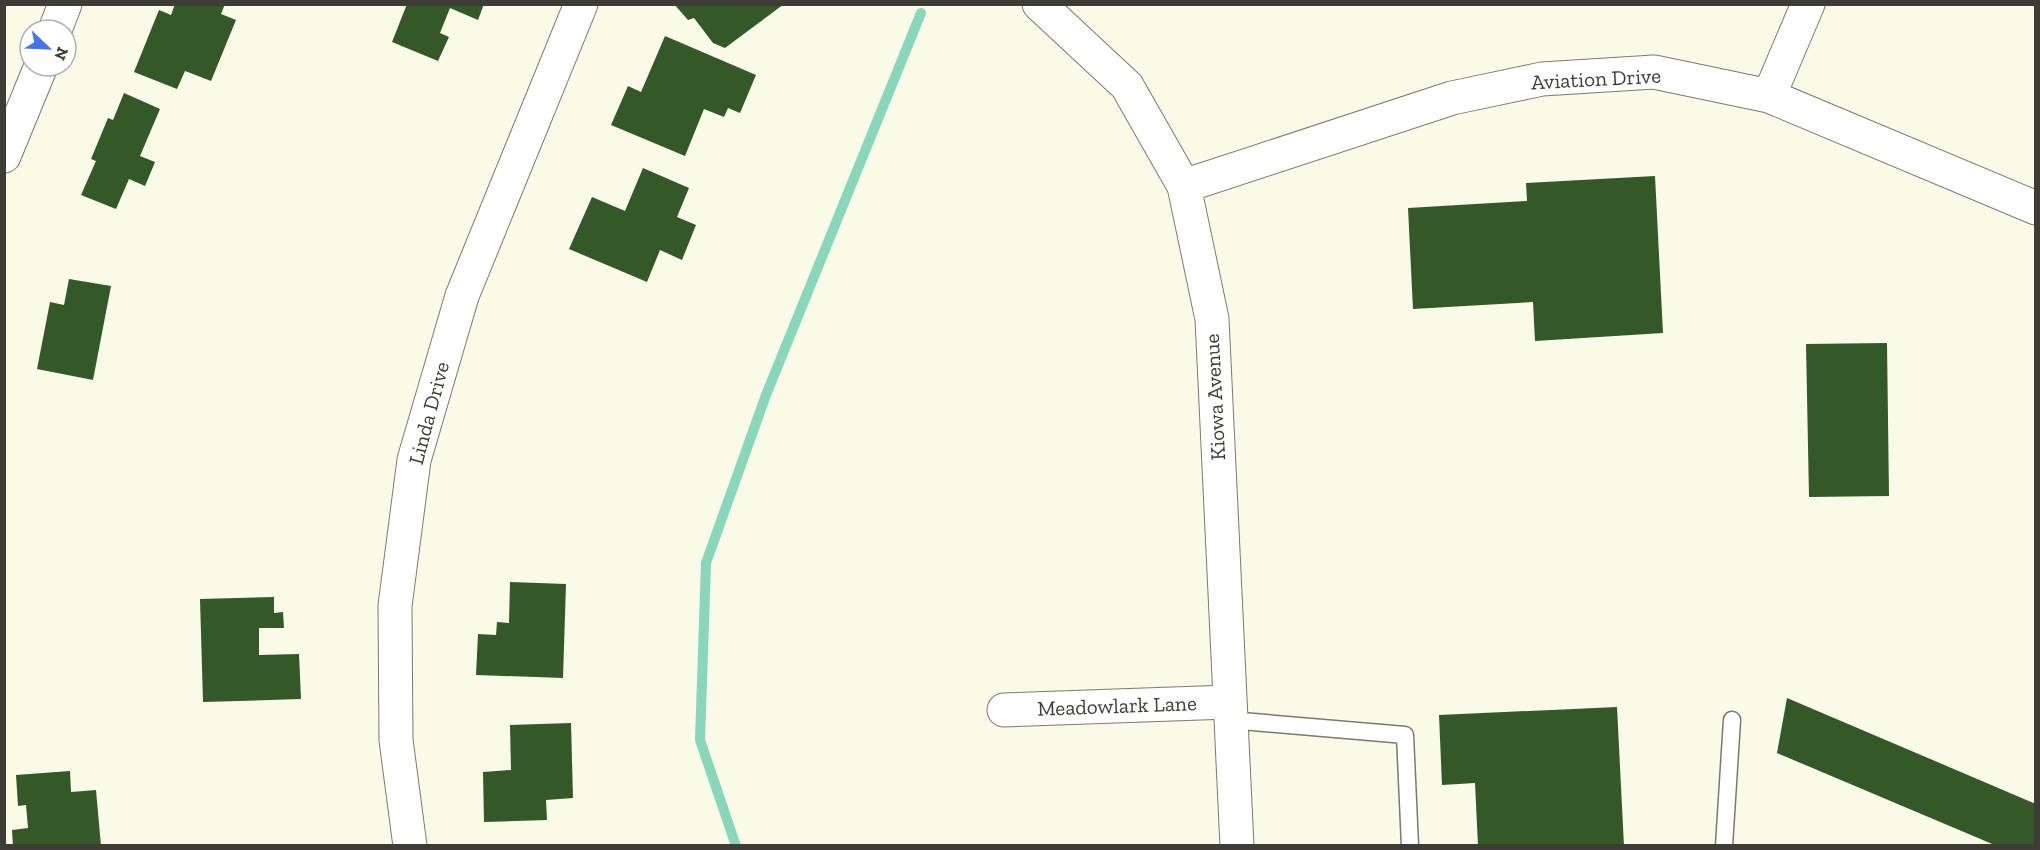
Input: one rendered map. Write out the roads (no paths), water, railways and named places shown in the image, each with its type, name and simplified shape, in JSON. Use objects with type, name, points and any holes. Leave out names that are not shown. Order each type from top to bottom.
[{"type":"street","name":"Linda Drive","points":[[410,846],[396,740],[395,606],[414,460],[462,296],[581,4]]},
{"type":"street","name":"Kiowa Avenue","points":[[1039,4],[1127,86],[1184,186],[1212,319],[1237,846]]},
{"type":"street","points":[[1769,96],[1808,4]]},
{"type":"street","name":"Aviation Drive","points":[[1184,186],[1452,98],[1542,79],[1654,72],[1769,96],[2036,208]]},
{"type":"street","points":[[4,156],[36,78]]},
{"type":"street","name":"Meadowlark Lane","points":[[1004,710],[1230,711]]},
{"type":"lane","points":[[1230,711],[1405,735],[1410,846]]},
{"type":"lane","points":[[1724,846],[1732,720]]},
{"type":"waterway","points":[[736,846],[700,740],[706,563],[766,395],[921,13]]}]
